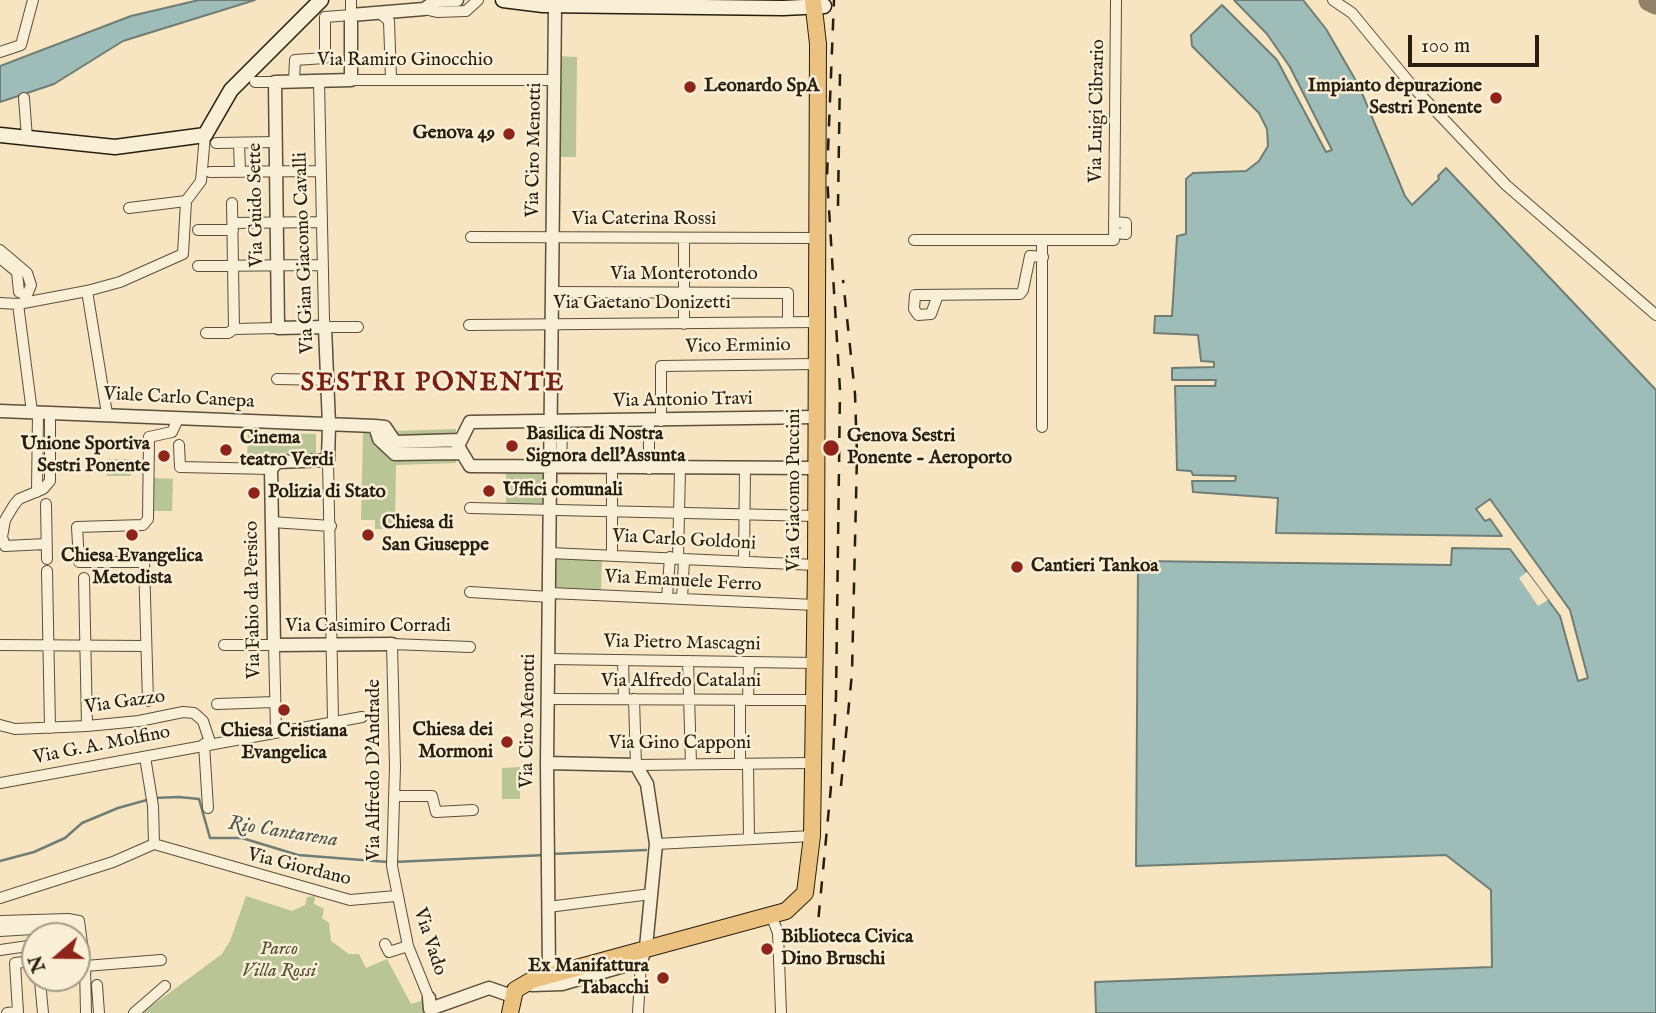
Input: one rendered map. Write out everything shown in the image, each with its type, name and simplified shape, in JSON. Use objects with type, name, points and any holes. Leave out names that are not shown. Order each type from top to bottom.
[{"type":"main road","points":[[0,135],[115,147],[211,139],[231,90],[321,0]]},
{"type":"main road","points":[[502,0],[794,8],[819,4]]},
{"type":"main road","name":"Via Giacomo Puccini","points":[[771,915],[793,907],[805,893],[812,836],[819,4]]},
{"type":"main road","points":[[794,8],[820,25]]},
{"type":"main road","points":[[510,1013],[516,990],[549,974],[643,954],[771,915]]},
{"type":"street","points":[[0,52],[21,45],[33,0]]},
{"type":"street","points":[[351,0],[351,80]]},
{"type":"street","points":[[424,9],[436,1],[457,0]]},
{"type":"street","points":[[294,81],[295,60],[325,58],[325,17],[351,15],[385,18],[402,10],[424,9],[437,12],[466,11],[478,0]]},
{"type":"street","name":"Via Luigi Cibrario","points":[[914,240],[1114,240],[1116,0]]},
{"type":"street","points":[[1333,0],[1352,13],[1414,88],[1506,184],[1656,315]]},
{"type":"street","name":"Via Ciro Menotti","points":[[549,974],[547,763],[555,3]]},
{"type":"street","points":[[385,18],[390,34],[391,79]]},
{"type":"street","name":"Via Ramiro Ginocchio","points":[[254,82],[555,80]]},
{"type":"street","name":"Via Gian Giacomo Cavalli","points":[[319,81],[321,265],[329,380],[328,460]]},
{"type":"street","name":"Via Guido Sette","points":[[275,82],[278,328]]},
{"type":"street","points":[[24,98],[27,138]]},
{"type":"street","points":[[0,303],[18,304],[88,291],[120,282],[185,252],[186,201],[201,180],[211,139],[239,143],[276,142]]},
{"type":"street","points":[[239,143],[240,172]]},
{"type":"street","points":[[210,172],[320,171]]},
{"type":"street","points":[[129,208],[186,201]]},
{"type":"street","points":[[232,203],[234,329]]},
{"type":"street","points":[[198,230],[276,222],[321,222]]},
{"type":"street","name":"Via Caterina Rossi","points":[[471,237],[817,238]]},
{"type":"street","points":[[684,238],[684,324]]},
{"type":"street","points":[[1042,242],[1042,427]]},
{"type":"street","points":[[0,250],[27,273],[31,285],[29,293],[19,292],[17,272],[0,258]]},
{"type":"street","points":[[938,295],[931,314],[923,316],[914,309],[915,295],[1020,294],[1030,256],[1043,257]]},
{"type":"street","points":[[198,266],[321,265]]},
{"type":"street","points":[[88,291],[107,414]]},
{"type":"street","name":"Via Monterotondo","points":[[552,292],[788,293],[788,322]]},
{"type":"street","points":[[18,304],[40,412],[50,478],[45,488],[14,505],[2,533],[3,548],[46,544]]},
{"type":"street","name":"Via Gaetano Donizetti","points":[[470,325],[816,322]]},
{"type":"street","points":[[206,333],[228,333],[234,329],[358,327]]},
{"type":"street","name":"Vico Erminio","points":[[655,421],[661,366],[816,364]]},
{"type":"street","points":[[277,379],[329,380]]},
{"type":"street","name":"Viale Carlo Canepa","points":[[0,411],[375,425],[385,428],[395,448],[460,447]]},
{"type":"street","name":"Via Antonio Travi","points":[[460,447],[470,422],[816,417]]},
{"type":"street","points":[[148,701],[144,562],[79,562],[77,527],[144,525],[148,519],[149,437],[172,432],[178,419]]},
{"type":"street","points":[[649,469],[655,421]]},
{"type":"street","points":[[179,445],[180,467],[271,469],[277,462],[328,460],[333,720]]},
{"type":"street","points":[[460,447],[470,466],[550,469],[815,468]]},
{"type":"street","points":[[744,562],[745,468]]},
{"type":"street","name":"Via Fabio da Persico","points":[[271,469],[276,731]]},
{"type":"street","points":[[612,469],[612,555]]},
{"type":"street","points":[[680,469],[677,559],[682,599]]},
{"type":"street","points":[[46,504],[47,559]]},
{"type":"street","points":[[470,508],[745,517],[816,516]]},
{"type":"street","points":[[272,522],[331,526]]},
{"type":"street","name":"Via Carlo Goldoni","points":[[550,553],[816,565]]},
{"type":"street","points":[[667,598],[677,559]]},
{"type":"street","points":[[47,571],[50,728]]},
{"type":"street","points":[[84,578],[83,645],[87,726]]},
{"type":"street","name":"Via Emanuele Ferro","points":[[470,592],[815,605]]},
{"type":"street","name":"Via Casimiro Corradi","points":[[224,645],[392,644],[470,647]]},
{"type":"street","name":"Via Alfredo D'Andrade","points":[[392,644],[392,860],[397,896]]},
{"type":"street","points":[[0,645],[146,646]]},
{"type":"street","name":"Via Pietro Mascagni","points":[[550,659],[814,663]]},
{"type":"street","points":[[623,660],[636,765],[647,784],[656,845],[638,1013]]},
{"type":"street","points":[[688,662],[691,764]]},
{"type":"street","points":[[748,839],[744,700],[749,663]]},
{"type":"street","name":"Via Alfredo Catalani","points":[[549,699],[813,700]]},
{"type":"street","points":[[217,704],[275,702]]},
{"type":"street","name":"Via Gazzo","points":[[0,725],[15,729],[87,726],[194,713],[203,722],[207,743],[208,808]]},
{"type":"street","points":[[207,743],[362,717]]},
{"type":"street","name":"Via G. A. Molfino","points":[[0,783],[207,743]]},
{"type":"street","points":[[0,898],[113,862],[154,844],[153,806],[145,757]]},
{"type":"street","name":"Via Gino Capponi","points":[[547,763],[813,763]]},
{"type":"street","points":[[394,796],[432,796],[436,812],[473,810]]},
{"type":"street","points":[[656,845],[812,836]]},
{"type":"street","name":"Via Giordano","points":[[154,844],[350,901],[397,896]]},
{"type":"street","points":[[548,907],[651,894]]},
{"type":"street","name":"Via Vado","points":[[397,896],[408,946],[429,1006]]},
{"type":"street","points":[[771,915],[778,933],[781,1013]]},
{"type":"street","points":[[0,921],[77,919],[79,922]]},
{"type":"street","points":[[0,931],[21,929]]},
{"type":"street","points":[[387,948],[408,946]]},
{"type":"street","points":[[0,950],[21,947]]},
{"type":"street","points":[[429,1006],[489,988],[516,990],[562,984],[643,954]]},
{"type":"street","points":[[91,966],[161,960]]},
{"type":"street","points":[[7,1013],[18,1012],[15,963],[21,962]]},
{"type":"street","points":[[97,985],[99,1013]]},
{"type":"street","points":[[134,1013],[165,986]]},
{"type":"street","points":[[41,992],[43,1013]]},
{"type":"street","points":[[86,992],[86,1013]]},
{"type":"green space","points":[[559,56],[577,57],[576,157],[559,157]]},
{"type":"green space","points":[[456,429],[456,463],[396,465],[395,529],[375,529],[375,520],[361,520],[363,432]]},
{"type":"green space","points":[[248,432],[316,434],[316,456],[247,465]]},
{"type":"green space","points":[[107,459],[131,459],[131,476],[107,476]]},
{"type":"green space","points":[[506,470],[546,471],[547,507],[506,506]]},
{"type":"green space","points":[[154,478],[173,479],[172,511],[154,511]]},
{"type":"green space","points":[[554,557],[602,558],[601,592],[553,590]]},
{"type":"green space","points":[[520,767],[520,799],[502,799],[502,768]]},
{"type":"green space","name":"Parco Villa Rossi","points":[[246,896],[292,911],[305,905],[307,897],[315,896],[314,904],[324,909],[322,918],[329,923],[331,941],[349,954],[359,954],[366,968],[387,959],[411,1004],[427,999],[428,1013],[142,1013],[222,954],[230,941]]},
{"type":"water","points":[[199,0],[255,0],[123,41],[54,84],[0,102],[0,66],[131,16]]},
{"type":"water","points":[[1234,0],[1303,0],[1326,29],[1359,86],[1405,196],[1412,205],[1439,179],[1438,176],[1446,168],[1656,390],[1656,1013],[1096,1013],[1095,982],[1492,967],[1491,890],[1446,855],[1136,866],[1138,561],[1451,565],[1452,548],[1510,549],[1560,616],[1578,681],[1588,678],[1570,610],[1490,499],[1476,509],[1485,521],[1490,519],[1502,536],[1276,533],[1278,498],[1193,492],[1192,481],[1235,481],[1236,476],[1193,475],[1191,471],[1177,470],[1175,386],[1215,386],[1216,380],[1172,380],[1172,368],[1214,367],[1214,362],[1201,361],[1198,335],[1154,333],[1155,316],[1172,316],[1177,236],[1186,234],[1186,179],[1193,173],[1246,171],[1259,161],[1268,146],[1267,129],[1259,113],[1192,46],[1191,35],[1222,5],[1277,60],[1326,152],[1332,150],[1290,67],[1267,34]]},
{"type":"pier","points":[[1527,572],[1548,600],[1538,606],[1519,578]]},
{"type":"waterway","name":"Rio Cantarena","points":[[0,861],[34,852],[65,838],[82,823],[118,808],[154,798],[179,797],[199,799],[210,838],[242,838],[298,855],[388,862]]},
{"type":"waterway","name":"Rio Cantarena","points":[[551,854],[646,850]]},
{"type":"waterway","name":"Rio Cantarena","points":[[394,862],[545,855]]},
{"type":"taxiway","points":[[1650,0],[1656,3]]},
{"type":"railway","points":[[814,965],[832,776],[836,697],[840,390],[827,176],[834,0]]},
{"type":"railway","points":[[838,206],[840,73]]},
{"type":"railway","points":[[841,786],[852,673],[857,455],[855,394],[843,280]]},
{"type":"place","name":"Leonardo SpA","points":[[690,87]]},
{"type":"place","name":"Impianto depurazione Sestri Ponente","points":[[1496,98]]},
{"type":"place","name":"Genova 49","points":[[509,134]]},
{"type":"place","name":"Basilica di Nostra Signora dell'Assunta","points":[[512,446]]},
{"type":"place","name":"Genova Sestri Ponente - Aeroporto","points":[[831,448]]},
{"type":"place","name":"Cinema teatro Verdi","points":[[226,450]]},
{"type":"place","name":"Unione Sportiva Sestri Ponente","points":[[164,456]]},
{"type":"place","name":"Uffici comunali","points":[[489,491]]},
{"type":"place","name":"Polizia di Stato","points":[[254,493]]},
{"type":"place","name":"Chiesa Evangelica Metodista","points":[[132,535]]},
{"type":"place","name":"Chiesa di San Giuseppe","points":[[368,535]]},
{"type":"place","name":"Cantieri Tankoa","points":[[1017,567]]},
{"type":"place","name":"Chiesa Cristiana Evangelica","points":[[284,710]]},
{"type":"place","name":"Chiesa dei Mormoni","points":[[507,742]]},
{"type":"place","name":"Biblioteca Civica Dino Bruschi","points":[[767,949]]},
{"type":"place","name":"Ex Manifattura Tabacchi","points":[[663,978]]},
{"type":"district","name":"SESTRI PONENTE","points":[[433,385]]}]
